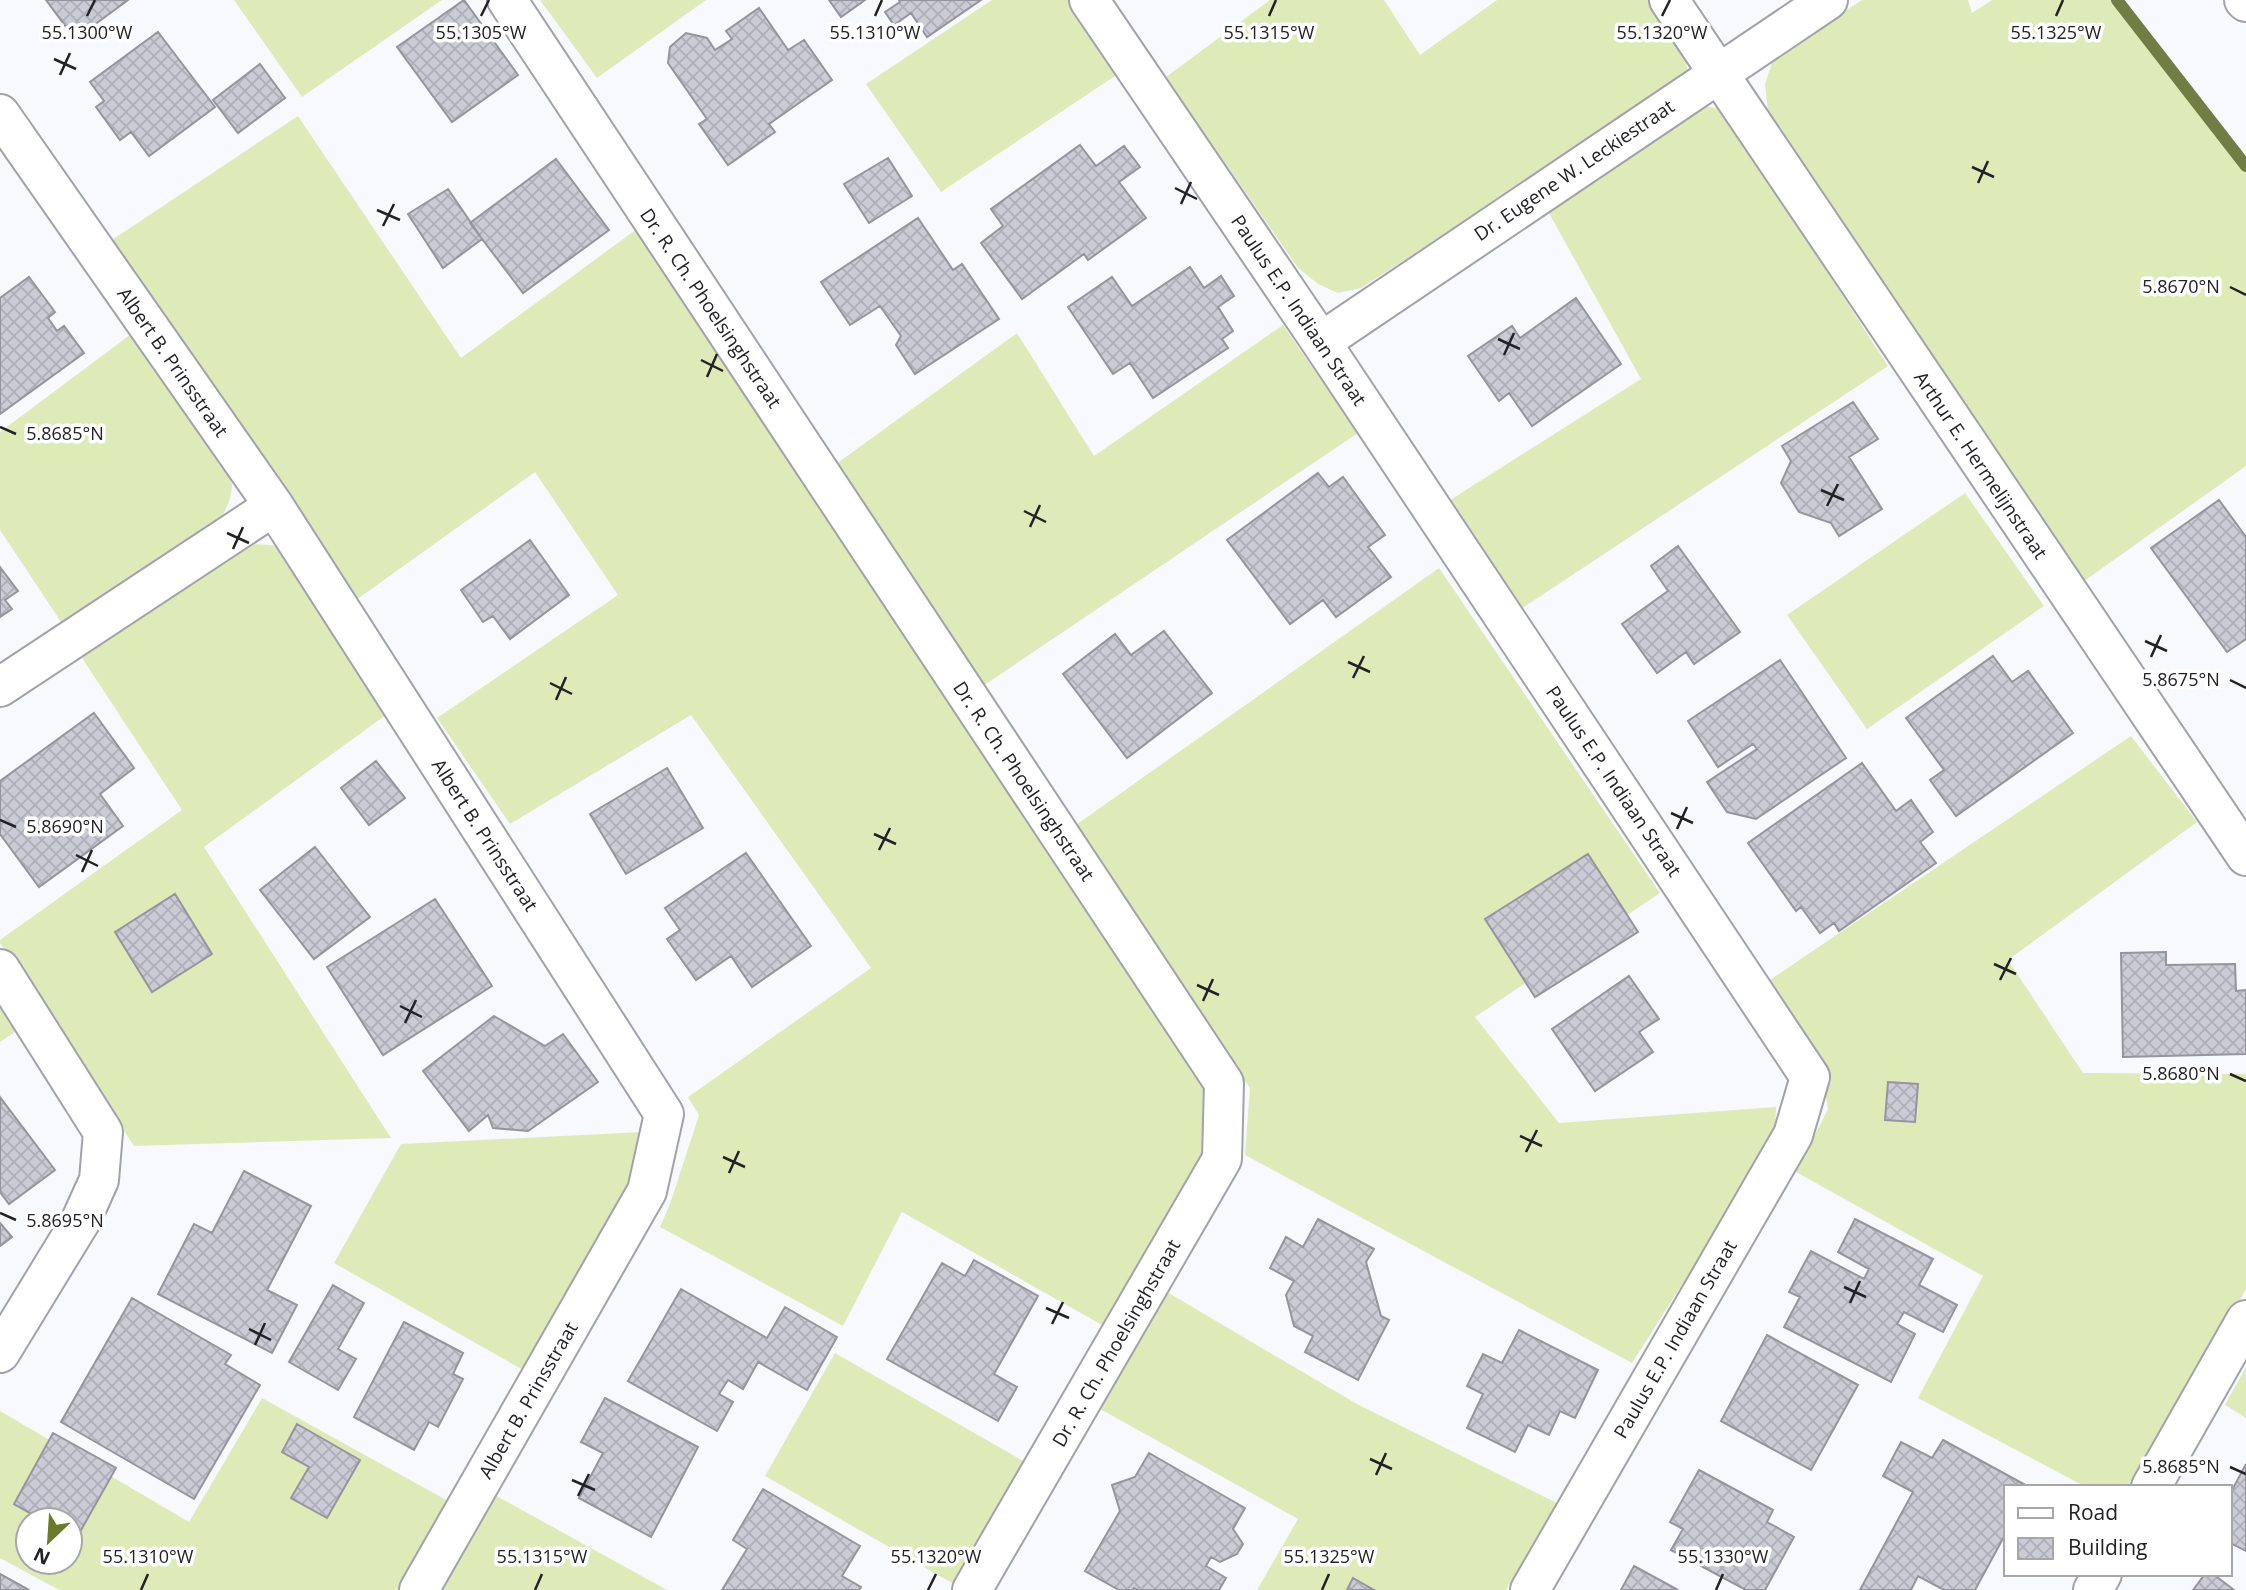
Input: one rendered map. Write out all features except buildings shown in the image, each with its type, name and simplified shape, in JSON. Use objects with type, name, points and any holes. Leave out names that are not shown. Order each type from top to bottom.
[{"type":"street","name":"Dr. R. Ch. Phoelsinghstraat","points":[[507,0],[1224,1083],[1222,1159],[972,1590]]},
{"type":"street","name":"Paulus E.P. Indiaan Straat","points":[[1089,0],[1321,342],[1810,1077],[1793,1135],[1530,1590]]},
{"type":"street","name":"Arthur E. Hermelijnstraat","points":[[1669,0],[2246,856]]},
{"type":"street","name":"Dr. Eugene W. Leckiestraat","points":[[1321,342],[1828,0]]},
{"type":"street","name":"Albert B. Prinsstraat","points":[[0,114],[274,506],[664,1114],[647,1191],[419,1590]]},
{"type":"street","points":[[0,687],[274,506]]},
{"type":"street","points":[[0,969],[103,1132],[99,1180],[80,1222],[0,1353]]},
{"type":"street","points":[[2152,1485],[2246,1320]]},
{"type":"green space","points":[[234,0],[442,0],[302,97]]},
{"type":"green space","points":[[540,0],[706,0],[597,78]]},
{"type":"green space","points":[[992,0],[1073,0],[1121,72],[941,192],[866,84]]},
{"type":"green space","points":[[1270,0],[1384,0],[1420,55],[1497,0],[1652,0],[1686,51],[1687,70],[1669,89],[1361,288],[1338,293],[1318,284],[1298,268],[1166,77]]},
{"type":"green space","points":[[1862,0],[1968,0],[1972,13],[1992,0],[2117,0],[2246,166],[2246,466],[2080,584],[1768,112],[1765,84],[1774,56]]},
{"type":"green space","points":[[1695,105],[1717,108],[1729,120],[1888,366],[1518,611],[1447,502],[1641,379],[1545,206]]},
{"type":"green space","points":[[298,116],[461,358],[641,226],[1194,1064],[1212,1101],[1210,1136],[1199,1170],[1102,1325],[902,1212],[843,1326],[660,1227],[699,1115],[688,1097],[871,968],[691,715],[510,824],[437,718],[618,595],[535,472],[356,600],[112,240]]},
{"type":"green space","points":[[1283,325],[1358,433],[983,686],[836,464],[1017,333],[1094,456]]},
{"type":"green space","points":[[134,332],[220,456],[232,486],[230,500],[211,535],[67,631],[0,530],[0,432]]},
{"type":"green space","points":[[1965,493],[2044,606],[1867,729],[1787,615]]},
{"type":"green space","points":[[251,544],[273,545],[292,558],[390,712],[204,847],[391,1138],[134,1146],[0,940],[182,810],[82,658]]},
{"type":"green space","points":[[1439,568],[1660,893],[1475,1017],[1559,1123],[1776,1107],[1775,1139],[1632,1363],[1245,1155],[1250,1088],[1073,827]]},
{"type":"green space","points":[[2131,736],[2197,822],[2008,960],[2083,1073],[2246,1074],[2246,1289],[2134,1485],[2082,1485],[1918,1398],[1983,1276],[1796,1172],[1828,1109],[1821,1065],[1767,982]]},
{"type":"green space","points":[[0,1008],[15,1032],[0,1042]]},
{"type":"green space","points":[[642,1132],[644,1160],[525,1371],[334,1263],[401,1144]]},
{"type":"green space","points":[[1167,1292],[1357,1404],[1557,1503],[1506,1590],[1257,1590],[1298,1519],[1100,1409]]},
{"type":"green space","points":[[835,1353],[1030,1465],[959,1587],[765,1476]]},
{"type":"green space","points":[[2246,1367],[2246,1418],[2225,1405]]},
{"type":"green space","points":[[262,1398],[448,1501],[397,1590],[59,1590],[33,1576],[84,1576],[84,1506],[14,1506],[14,1566],[0,1558],[0,1411],[189,1522]]},
{"type":"green space","points":[[493,1494],[667,1590],[438,1590]]},
{"type":"waterway","points":[[2117,0],[2246,166]]}]
